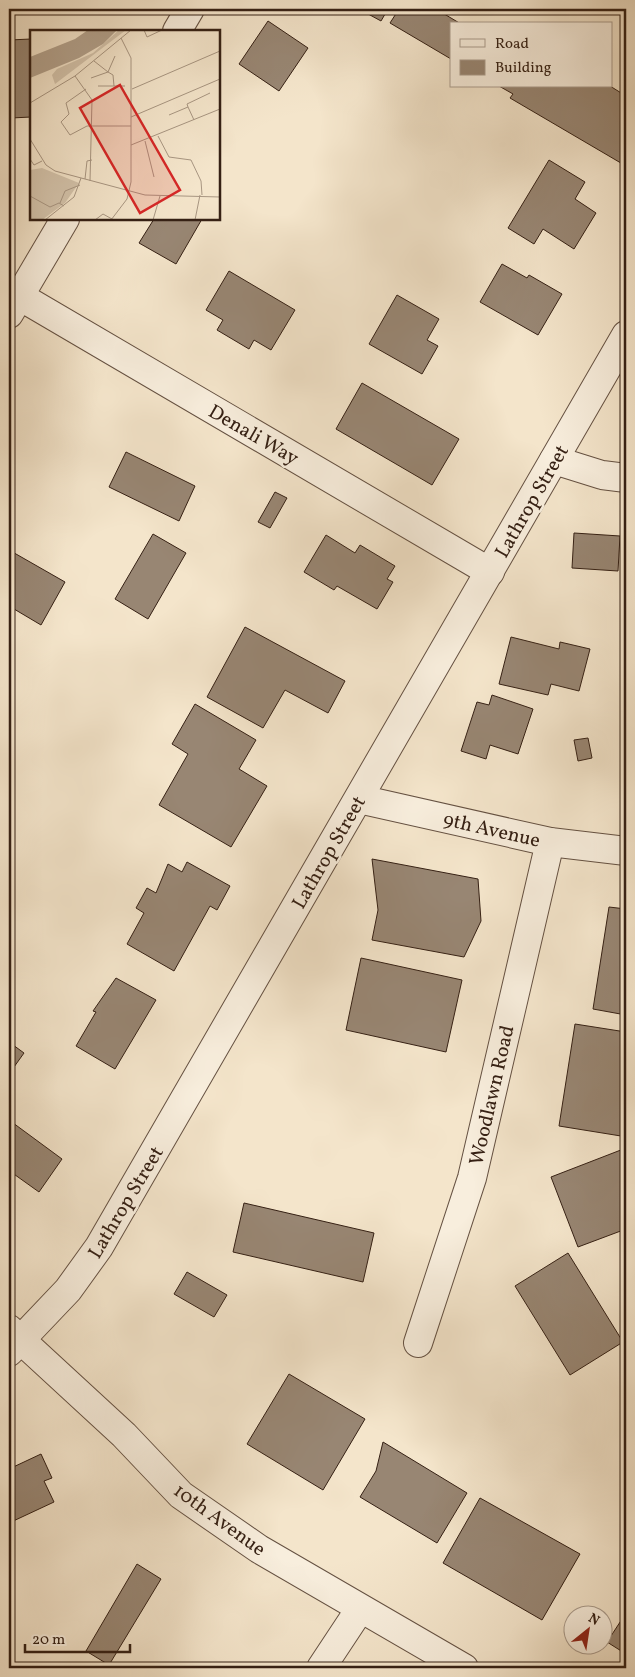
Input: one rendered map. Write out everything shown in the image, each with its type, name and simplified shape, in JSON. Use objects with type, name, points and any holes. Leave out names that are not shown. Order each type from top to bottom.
[{"type":"street","points":[[178,30],[190,9]]},
{"type":"street","points":[[12,300],[63,220]]},
{"type":"street","name":"Denali Way","points":[[12,300],[490,572]]},
{"type":"street","name":"Lathrop Street","points":[[13,1340],[68,1290],[99,1247],[626,336]]},
{"type":"street","points":[[554,460],[602,475],[626,478]]},
{"type":"street","name":"9th Avenue","points":[[359,799],[550,842],[626,851]]},
{"type":"street","name":"Woodlawn Road","points":[[418,1343],[472,1178],[550,842]]},
{"type":"street","name":"10th Avenue","points":[[13,1340],[124,1435],[181,1494],[260,1549],[464,1668]]},
{"type":"street","points":[[321,1668],[360,1609]]},
{"type":"building","points":[[359,9],[388,9],[381,21]]},
{"type":"building","points":[[399,9],[436,9],[458,22],[450,22],[450,58],[390,23]]},
{"type":"building","points":[[268,21],[308,48],[279,91],[239,64]]},
{"type":"building","points":[[30,39],[30,117],[11,118],[12,145],[9,145],[9,40]]},
{"type":"building","points":[[612,87],[626,96],[626,166],[510,98],[513,94],[502,88]]},
{"type":"building","points":[[549,160],[585,182],[575,199],[596,213],[574,249],[543,229],[534,244],[508,228]]},
{"type":"building","points":[[153,220],[201,220],[176,264],[139,243]]},
{"type":"building","points":[[502,264],[527,278],[529,275],[562,294],[538,335],[480,302]]},
{"type":"building","points":[[229,271],[295,310],[271,350],[254,340],[249,349],[217,330],[223,320],[206,310]]},
{"type":"building","points":[[397,295],[439,319],[427,340],[438,346],[422,374],[369,344]]},
{"type":"building","points":[[362,383],[459,439],[432,485],[336,429]]},
{"type":"building","points":[[126,452],[195,486],[179,521],[109,487]]},
{"type":"building","points":[[275,492],[287,498],[270,528],[258,522]]},
{"type":"building","points":[[574,533],[620,536],[618,571],[572,568]]},
{"type":"building","points":[[153,534],[186,553],[148,619],[115,599]]},
{"type":"building","points":[[326,535],[355,553],[360,545],[395,566],[387,579],[393,582],[377,609],[337,586],[334,590],[304,572]]},
{"type":"building","points":[[9,550],[65,582],[41,625],[9,606]]},
{"type":"building","points":[[245,627],[345,681],[328,713],[285,690],[263,728],[207,697]]},
{"type":"building","points":[[511,637],[559,649],[560,642],[590,649],[579,691],[551,684],[548,695],[499,684]]},
{"type":"building","points":[[492,695],[533,709],[518,754],[490,745],[486,759],[461,751],[477,702],[489,705]]},
{"type":"building","points":[[195,704],[256,740],[239,769],[267,786],[231,847],[159,805],[188,754],[172,744]]},
{"type":"building","points":[[588,738],[592,758],[578,761],[574,740]]},
{"type":"building","points":[[372,859],[478,879],[481,921],[464,957],[372,940],[378,910]]},
{"type":"building","points":[[187,862],[230,886],[217,910],[210,906],[174,971],[127,944],[144,913],[136,908],[147,888],[156,893],[168,864],[182,872]]},
{"type":"building","points":[[609,907],[626,909],[626,1015],[593,1009]]},
{"type":"building","points":[[361,958],[462,980],[446,1052],[346,1030]]},
{"type":"building","points":[[116,978],[156,1000],[115,1069],[76,1046],[96,1012],[93,1011]]},
{"type":"building","points":[[575,1024],[626,1032],[626,1105],[621,1136],[559,1126]]},
{"type":"building","points":[[9,1042],[24,1053],[14,1067],[9,1063]]},
{"type":"building","points":[[9,1120],[62,1159],[39,1192],[11,1172],[9,1174]]},
{"type":"building","points":[[626,1148],[626,1229],[578,1247],[551,1177]]},
{"type":"building","points":[[244,1203],[374,1233],[363,1282],[233,1252]]},
{"type":"building","points":[[568,1253],[623,1342],[570,1375],[515,1286]]},
{"type":"building","points":[[187,1272],[227,1295],[214,1317],[174,1294]]},
{"type":"building","points":[[289,1374],[365,1419],[323,1490],[247,1444]]},
{"type":"building","points":[[383,1442],[467,1493],[437,1543],[360,1497],[376,1471]]},
{"type":"building","points":[[41,1454],[52,1478],[44,1481],[54,1502],[9,1523],[9,1469]]},
{"type":"building","points":[[480,1498],[580,1554],[542,1620],[443,1563]]},
{"type":"building","points":[[137,1564],[161,1579],[109,1665],[86,1651]]},
{"type":"building","points":[[626,1613],[626,1654],[612,1645],[612,1634]]}]
